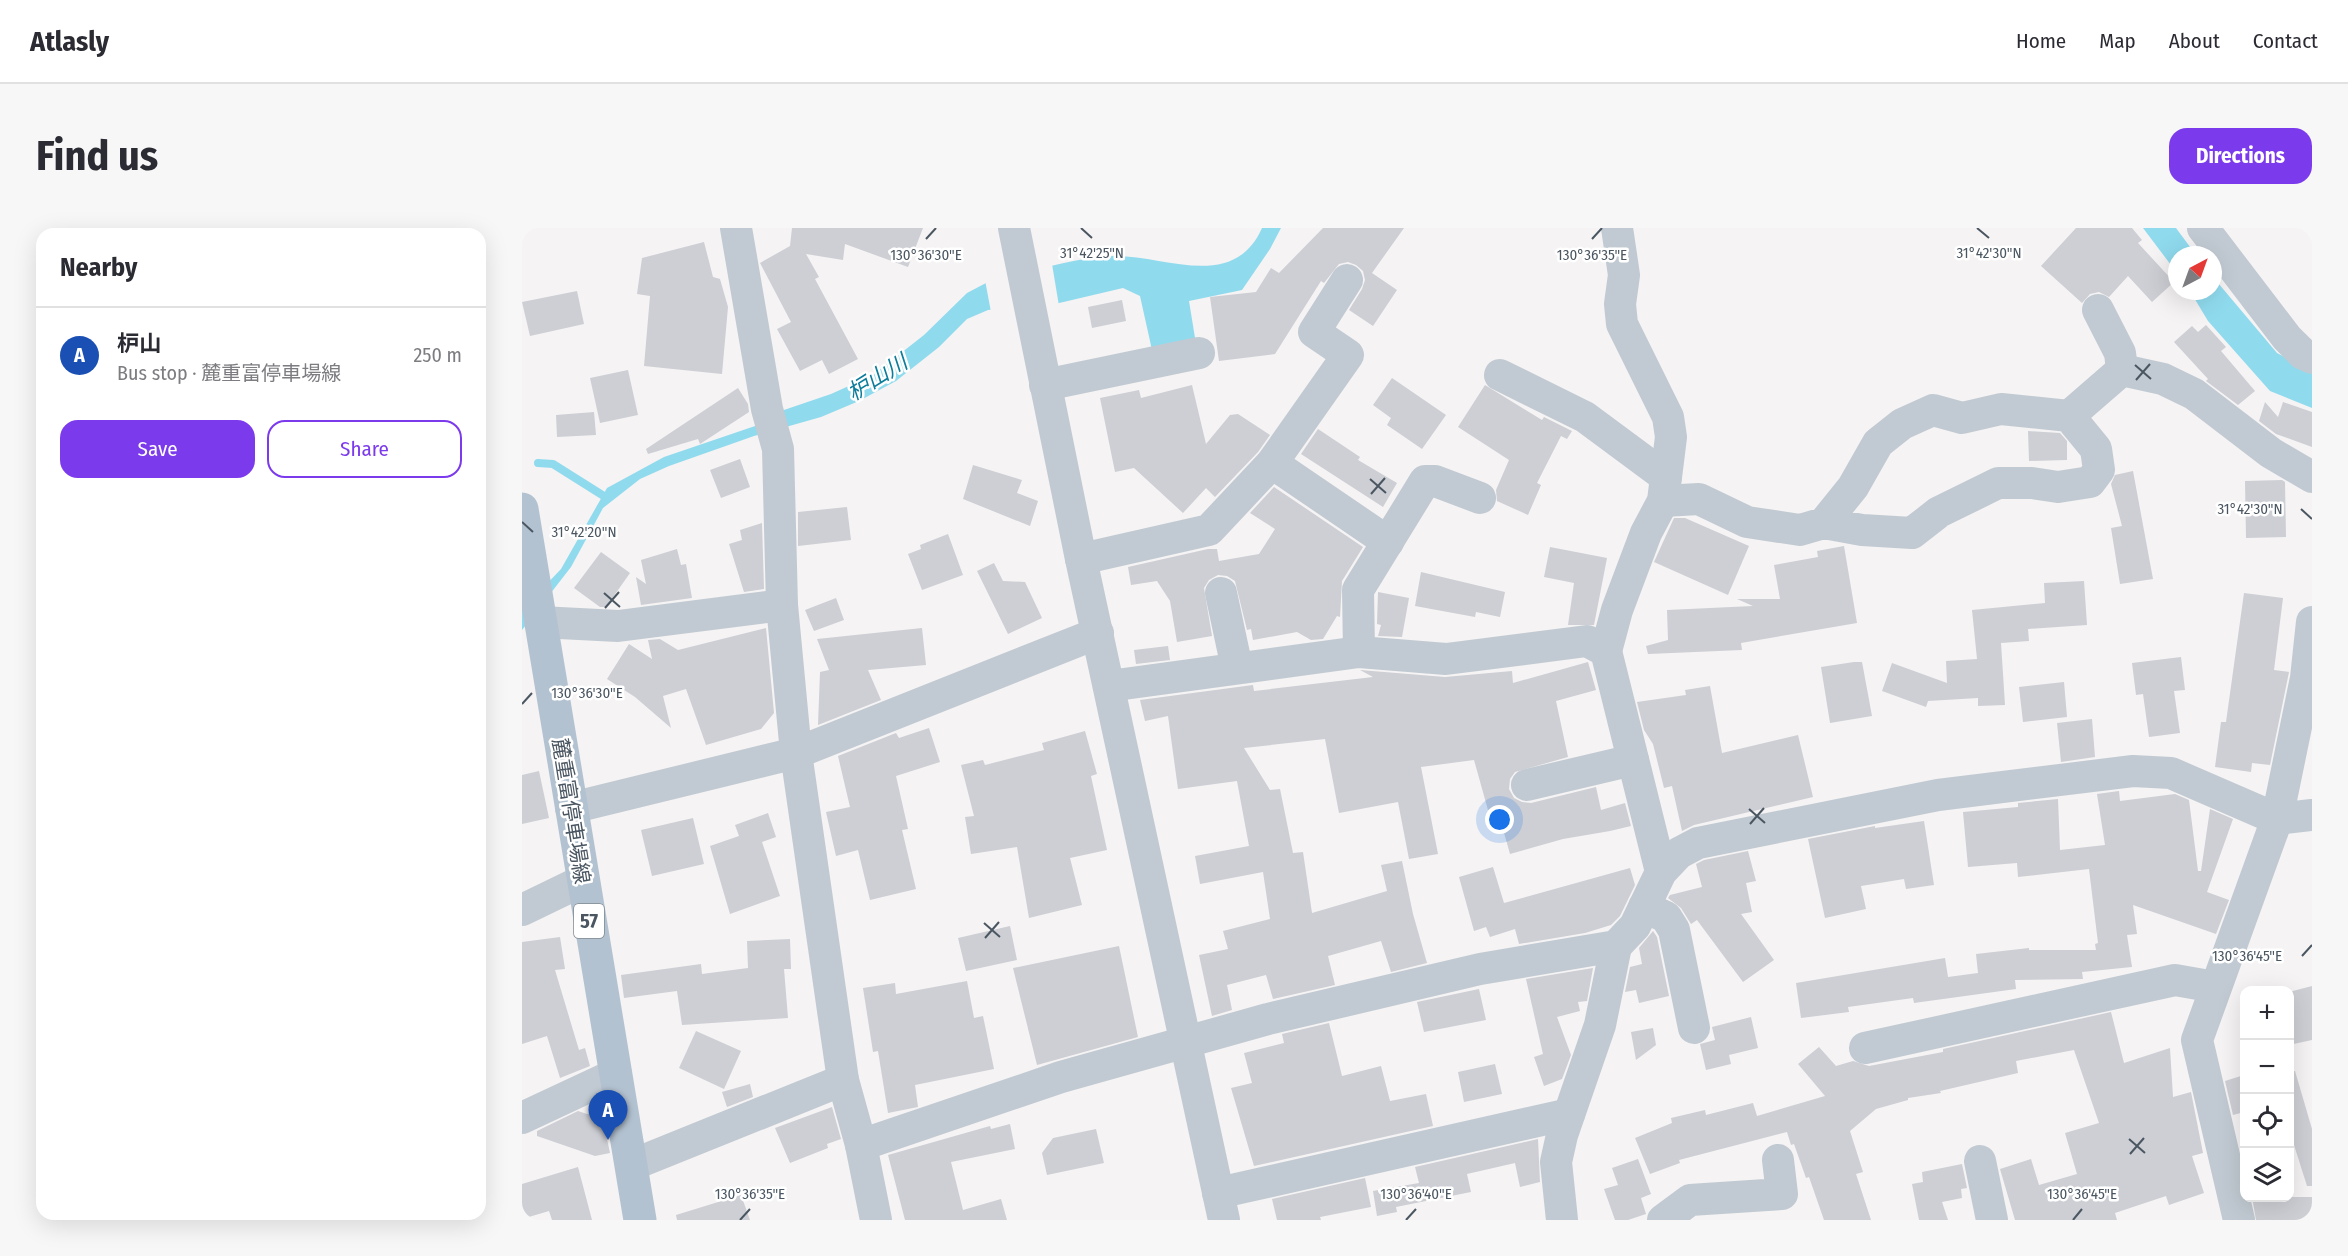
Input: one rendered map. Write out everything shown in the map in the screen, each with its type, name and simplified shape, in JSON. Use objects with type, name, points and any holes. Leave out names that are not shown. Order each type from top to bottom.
[{"type":"main road","name":"麓重富停車場線","points":[[522,509],[528,578],[540,622],[640,1220]]},
{"type":"street","points":[[736,228],[767,409],[777,442],[782,605],[796,753],[843,1080],[861,1145],[876,1220]]},
{"type":"street","points":[[1014,228],[1081,559],[1221,1207],[1569,1114]]},
{"type":"street","points":[[1617,228],[1624,275],[1620,304],[1622,324],[1668,417],[1671,437],[1665,489],[1617,610],[1606,651],[1661,872]]},
{"type":"street","points":[[2203,228],[2287,338],[2303,354],[2312,358]]},
{"type":"street","points":[[1081,559],[1209,530],[1272,463],[1348,355],[1314,332],[1347,280]]},
{"type":"street","points":[[2098,310],[2120,353],[2122,370]]},
{"type":"street","points":[[1045,385],[1199,352]]},
{"type":"street","points":[[2069,416],[2122,370]]},
{"type":"street","points":[[2122,370],[2163,378],[2194,394],[2271,453],[2312,477]]},
{"type":"street","points":[[1500,375],[1585,417],[1665,489],[1699,499],[1747,522],[1800,530],[1824,523],[1862,530],[1912,533],[1939,512],[1998,483],[2032,483],[2058,487],[2090,482],[2099,470],[2096,449],[2069,416],[2001,409],[1962,418],[1933,410],[1913,419],[1878,443],[1853,487],[1824,523]]},
{"type":"street","points":[[1272,463],[1388,542]]},
{"type":"street","points":[[1359,652],[1358,591],[1425,481],[1435,481],[1480,498]]},
{"type":"street","points":[[1221,592],[1237,668]]},
{"type":"street","points":[[540,622],[618,626],[782,605]]},
{"type":"street","points":[[2239,1220],[2197,1040],[2277,819],[2306,678],[2312,622]]},
{"type":"street","points":[[571,808],[796,753],[1098,633]]},
{"type":"street","points":[[1109,686],[1359,652],[1446,659],[1587,641],[1606,651]]},
{"type":"street","points":[[1527,785],[1633,760]]},
{"type":"street","points":[[1562,1220],[1556,1162],[1569,1114],[1600,1025],[1616,946],[1635,926],[1661,872],[1679,853],[1698,843],[1938,795],[2133,771],[2171,773],[2277,819],[2312,815]]},
{"type":"street","points":[[522,909],[582,881]]},
{"type":"street","points":[[1644,907],[1665,917],[1674,930],[1694,1028]]},
{"type":"street","points":[[861,1145],[1061,1077],[1268,1019],[1480,969],[1616,946]]},
{"type":"street","points":[[1865,1048],[2175,980],[2215,987]]},
{"type":"street","points":[[522,1118],[616,1074]]},
{"type":"street","points":[[632,1165],[843,1080]]},
{"type":"street","points":[[1664,1220],[1690,1200],[1782,1194],[1778,1160]]},
{"type":"street","points":[[1980,1161],[1992,1220]]},
{"type":"water","name":"枦山川","points":[[1262,228],[1281,228],[1270,249],[1242,290],[1189,301],[1196,344],[1152,350],[1140,296],[1123,288],[1055,304],[988,310],[967,319],[939,347],[896,381],[859,401],[821,417],[754,436],[669,466],[640,479],[603,508],[571,567],[522,630],[522,610],[561,569],[607,488],[664,457],[758,425],[781,411],[831,394],[873,375],[924,335],[967,293],[986,283],[1096,257],[1132,257],[1195,266],[1215,265],[1234,260],[1249,248]]},
{"type":"water","points":[[2143,228],[2176,228],[2189,246],[2168,246],[2168,261]]},
{"type":"water","points":[[2222,288],[2277,353],[2312,371],[2312,408],[2270,391],[2208,321],[2195,300],[2222,300]]},
{"type":"pier","points":[[1052,264],[1059,306],[991,312],[985,280]]},
{"type":"building","points":[[792,228],[923,228],[908,267],[845,244],[843,260],[806,254],[819,277],[815,279],[858,359],[829,374],[822,360],[800,371],[777,329],[791,322],[760,263],[790,246]]},
{"type":"building","points":[[1323,228],[1404,228],[1372,273],[1397,290],[1373,326],[1349,310],[1362,289],[1365,280],[1363,271],[1348,262],[1339,264],[1324,283],[1321,281],[1275,354],[1219,361],[1210,297],[1256,292],[1271,268],[1279,273]]},
{"type":"building","points":[[2076,228],[2132,228],[2142,240],[2138,243],[2168,276],[2168,287],[2152,302],[2128,276],[2109,297],[2099,292],[2090,294],[2082,303],[2041,266]]},
{"type":"building","points":[[704,242],[713,277],[720,279],[728,307],[722,374],[644,366],[650,296],[637,294],[642,258]]},
{"type":"building","points":[[577,291],[584,324],[530,336],[522,302]]},
{"type":"building","points":[[1122,300],[1126,321],[1092,328],[1088,307]]},
{"type":"building","points":[[2206,325],[2226,347],[2221,351],[2255,391],[2238,405],[2206,381],[2208,379],[2174,342],[2192,326],[2198,332]]},
{"type":"building","points":[[628,370],[638,415],[600,423],[590,378]]},
{"type":"building","points":[[1392,378],[1446,415],[1422,449],[1387,425],[1391,418],[1373,405]]},
{"type":"building","points":[[1192,385],[1206,444],[1230,415],[1238,414],[1270,435],[1258,452],[1215,497],[1206,488],[1183,513],[1134,468],[1115,472],[1100,398],[1139,390],[1141,398]]},
{"type":"building","points":[[1485,385],[1542,420],[1544,417],[1572,431],[1567,439],[1561,436],[1537,483],[1541,485],[1528,515],[1497,501],[1496,490],[1509,460],[1458,427]]},
{"type":"building","points":[[738,388],[748,404],[749,412],[700,444],[698,439],[648,454],[646,449]]},
{"type":"building","points":[[2265,402],[2278,417],[2283,402],[2312,412],[2312,447],[2276,434],[2259,421]]},
{"type":"building","points":[[594,412],[596,435],[557,437],[556,415]]},
{"type":"building","points":[[1318,429],[1360,457],[1358,460],[1397,483],[1383,507],[1301,454]]},
{"type":"building","points":[[2028,431],[2060,433],[2067,441],[2067,460],[2029,461]]},
{"type":"building","points":[[740,459],[750,487],[721,498],[710,470]]},
{"type":"building","points":[[973,465],[1022,480],[1017,493],[1038,501],[1030,526],[963,499]]},
{"type":"building","points":[[2133,471],[2153,579],[2120,584],[2111,528],[2122,526],[2111,484],[2115,475]]},
{"type":"building","points":[[2282,480],[2285,482],[2286,537],[2246,538],[2245,481]]},
{"type":"building","points":[[1274,487],[1363,547],[1342,581],[1340,617],[1337,616],[1323,639],[1311,640],[1297,632],[1253,640],[1251,629],[1247,630],[1235,581],[1227,576],[1218,575],[1209,580],[1204,588],[1212,636],[1177,642],[1170,601],[1157,581],[1131,585],[1128,567],[1208,549],[1217,549],[1219,561],[1259,554],[1275,529],[1250,513]]},
{"type":"building","points":[[847,507],[851,540],[798,546],[798,512]]},
{"type":"building","points":[[1674,518],[1685,518],[1749,546],[1728,595],[1654,562]]},
{"type":"building","points":[[762,523],[764,589],[744,592],[729,544],[742,540],[740,530]]},
{"type":"building","points":[[948,534],[963,575],[922,590],[908,554],[921,549],[920,545]]},
{"type":"building","points":[[1844,546],[1857,623],[1741,643],[1742,650],[1648,654],[1646,646],[1668,640],[1667,610],[1753,606],[1737,599],[1780,599],[1774,565],[1818,557],[1817,551]]},
{"type":"building","points":[[1550,547],[1607,558],[1594,625],[1568,625],[1574,583],[1544,577]]},
{"type":"building","points":[[677,549],[681,565],[686,564],[692,598],[641,605],[636,577],[646,584],[641,560]]},
{"type":"building","points":[[601,552],[630,573],[606,607],[600,607],[574,588]]},
{"type":"building","points":[[994,563],[1003,581],[1025,582],[1042,618],[1008,634],[977,571]]},
{"type":"building","points":[[1421,572],[1505,592],[1500,617],[1476,612],[1475,617],[1415,606]]},
{"type":"building","points":[[2084,581],[2087,625],[2028,629],[2029,641],[2001,643],[2005,705],[1978,706],[1978,698],[1928,701],[1926,707],[1882,691],[1892,663],[1947,683],[1946,661],[1977,659],[1972,610],[2045,603],[2044,583]]},
{"type":"building","points":[[1378,592],[1409,598],[1402,637],[1378,636],[1381,625],[1377,624]]},
{"type":"building","points":[[2244,593],[2283,598],[2274,670],[2289,672],[2270,765],[2252,763],[2251,772],[2215,767],[2221,722],[2226,722]]},
{"type":"building","points":[[836,598],[844,620],[814,631],[805,610]]},
{"type":"building","points":[[766,628],[774,713],[761,729],[706,745],[686,689],[663,696],[671,728],[635,697],[607,679],[629,644],[652,659],[648,640],[660,639],[678,650]]},
{"type":"building","points":[[922,628],[926,665],[868,670],[881,700],[818,725],[820,672],[829,670],[817,639]]},
{"type":"building","points":[[1168,646],[1170,660],[1136,664],[1134,650]]},
{"type":"building","points":[[2181,657],[2185,690],[2174,691],[2180,733],[2149,737],[2143,694],[2136,695],[2132,663]]},
{"type":"building","points":[[1588,662],[1596,690],[1556,701],[1568,757],[1515,772],[1510,779],[1509,789],[1514,798],[1531,803],[1596,787],[1601,810],[1625,803],[1631,826],[1563,839],[1510,854],[1497,808],[1488,810],[1474,760],[1421,767],[1438,854],[1409,859],[1398,802],[1339,813],[1325,739],[1244,748],[1270,790],[1280,789],[1293,853],[1303,852],[1312,913],[1387,891],[1381,865],[1402,861],[1413,914],[1427,963],[1391,972],[1381,941],[1328,956],[1335,985],[1273,999],[1266,975],[1227,985],[1232,1010],[1212,1016],[1199,955],[1228,949],[1223,931],[1270,919],[1263,872],[1200,884],[1195,856],[1249,846],[1237,781],[1178,789],[1168,716],[1145,721],[1140,700],[1253,685],[1254,691],[1373,677],[1360,670],[1445,677],[1512,671],[1513,683]]},
{"type":"building","points":[[1862,662],[1872,716],[1830,723],[1821,667]]},
{"type":"building","points":[[2064,682],[2067,717],[2023,722],[2019,687]]},
{"type":"building","points":[[1710,686],[1722,753],[1798,735],[1813,797],[1694,825],[1682,831],[1672,786],[1664,788],[1653,744],[1644,730],[1637,702],[1686,695],[1685,690]]},
{"type":"building","points":[[2092,719],[2095,757],[2061,762],[2057,723]]},
{"type":"building","points":[[929,728],[940,762],[896,776],[908,829],[902,830],[916,889],[870,900],[858,850],[836,856],[826,812],[850,807],[838,756],[896,733],[899,738]]},
{"type":"building","points":[[1085,731],[1097,774],[1091,776],[1107,850],[1070,858],[1082,905],[1029,918],[1017,847],[971,854],[965,817],[974,816],[961,765],[983,760],[985,765],[1044,750],[1042,743]]},
{"type":"building","points":[[539,771],[549,818],[522,824],[522,775]]},
{"type":"building","points":[[2119,791],[2120,801],[2175,794],[2189,800],[2198,871],[2201,871],[2210,809],[2233,819],[2207,892],[2229,900],[2216,934],[2133,905],[2137,934],[2127,935],[2132,967],[2082,972],[2083,979],[2015,980],[2016,989],[1914,1003],[1913,998],[1848,1007],[1849,1012],[1801,1018],[1796,983],[1945,958],[1948,977],[1978,973],[1976,954],[2029,948],[2029,950],[2096,950],[2095,944],[2098,943],[2089,869],[2018,877],[2017,863],[1968,867],[1963,812],[2018,807],[2018,803],[2058,799],[2060,850],[2105,845],[2097,794]]},
{"type":"building","points":[[768,813],[776,837],[762,842],[780,896],[730,914],[710,846],[739,836],[735,825]]},
{"type":"building","points":[[693,818],[704,864],[652,876],[641,830]]},
{"type":"building","points":[[1924,821],[1934,885],[1906,889],[1904,879],[1861,886],[1866,909],[1825,918],[1808,839],[1875,826],[1875,828]]},
{"type":"building","points":[[1748,851],[1756,881],[1746,883],[1752,912],[1741,914],[1774,960],[1743,982],[1697,920],[1691,924],[1681,908],[1668,898],[1670,895],[1702,887],[1696,864],[1704,860]]},
{"type":"building","points":[[1493,867],[1504,903],[1630,868],[1635,885],[1620,916],[1611,925],[1585,933],[1519,944],[1515,929],[1490,937],[1486,927],[1474,931],[1459,877]]},
{"type":"building","points":[[1010,926],[1017,960],[966,971],[958,938]]},
{"type":"building","points":[[1653,931],[1657,937],[1669,996],[1639,1003],[1636,990],[1625,992],[1630,967],[1642,964],[1639,948]]},
{"type":"building","points":[[560,937],[565,969],[555,970],[579,1050],[585,1048],[590,1066],[560,1078],[547,1036],[522,1044],[522,942]]},
{"type":"building","points":[[790,939],[791,969],[784,969],[788,1018],[682,1025],[677,991],[624,998],[621,975],[701,964],[702,974],[748,968],[747,941]]},
{"type":"building","points":[[1119,946],[1138,1037],[1037,1065],[1013,968]]},
{"type":"building","points":[[1593,968],[1587,1001],[1578,1002],[1580,1011],[1557,1017],[1571,1055],[1562,1079],[1544,1086],[1534,1057],[1543,1054],[1526,979]]},
{"type":"building","points":[[967,981],[974,1018],[983,1016],[994,1069],[915,1085],[918,1107],[888,1113],[878,1051],[873,1052],[863,988],[895,983],[896,994]]},
{"type":"building","points":[[2312,986],[2312,1040],[2294,1044],[2294,1040],[2294,991]]},
{"type":"building","points":[[1479,989],[1486,1020],[1424,1032],[1417,1002]]},
{"type":"building","points":[[2111,1012],[2124,1063],[2170,1048],[2173,1097],[2191,1092],[2203,1153],[2192,1156],[2204,1193],[2169,1205],[2166,1196],[2115,1213],[2117,1220],[2015,1220],[2000,1169],[2031,1159],[2039,1185],[2077,1174],[2065,1133],[2099,1123],[2074,1050],[2016,1061],[2018,1073],[1940,1091],[1941,1093],[1908,1098],[1908,1100],[1876,1109],[1850,1131],[1863,1172],[1856,1174],[1871,1220],[1824,1220],[1809,1177],[1806,1178],[1794,1144],[1791,1145],[1787,1132],[1679,1160],[1680,1163],[1650,1174],[1635,1138],[1672,1123],[1671,1118],[1705,1110],[1706,1115],[1753,1103],[1757,1116],[1825,1096],[1798,1064],[1819,1047],[1836,1066],[1853,1061],[1869,1066],[1943,1052],[1943,1049]]},
{"type":"building","points":[[1751,1017],[1758,1048],[1729,1055],[1731,1064],[1706,1070],[1700,1044],[1715,1040],[1712,1027]]},
{"type":"building","points":[[1329,1023],[1342,1076],[1381,1066],[1390,1101],[1426,1094],[1433,1126],[1254,1166],[1231,1088],[1252,1083],[1244,1053],[1284,1043],[1282,1034]]},
{"type":"building","points":[[1653,1028],[1656,1045],[1636,1060],[1631,1032]]},
{"type":"building","points":[[696,1031],[741,1051],[724,1089],[679,1068]]},
{"type":"building","points":[[1495,1064],[1502,1094],[1464,1102],[1458,1072]]},
{"type":"building","points":[[2294,1071],[2312,1129],[2312,1186],[2307,1186],[2294,1145]]},
{"type":"building","points":[[2240,1076],[2240,1113],[2233,1115],[2225,1081]]},
{"type":"building","points":[[750,1084],[753,1097],[727,1107],[722,1092]]},
{"type":"building","points":[[832,1107],[841,1139],[827,1144],[828,1148],[790,1163],[775,1128]]},
{"type":"building","points":[[578,1111],[587,1114],[601,1111],[610,1153],[595,1156],[537,1136],[537,1131]]},
{"type":"building","points":[[1010,1124],[1015,1149],[951,1162],[963,1210],[1001,1199],[1007,1220],[905,1220],[888,1155],[990,1126],[991,1129]]},
{"type":"building","points":[[1096,1129],[1104,1163],[1047,1175],[1042,1153],[1053,1138]]},
{"type":"building","points":[[1538,1139],[1540,1182],[1520,1187],[1515,1163],[1467,1174],[1471,1192],[1396,1207],[1397,1212],[1377,1216],[1373,1191],[1419,1183],[1415,1167]]},
{"type":"building","points":[[1638,1159],[1651,1194],[1641,1198],[1646,1214],[1628,1220],[1615,1220],[1604,1189],[1618,1185],[1612,1168]]},
{"type":"building","points":[[1962,1164],[1967,1188],[1961,1189],[1962,1198],[1942,1202],[1948,1220],[1919,1220],[1912,1184],[1923,1182],[1922,1172]]},
{"type":"building","points":[[578,1167],[592,1220],[552,1220],[549,1211],[522,1219],[522,1184]]},
{"type":"building","points":[[1365,1178],[1371,1207],[1320,1217],[1321,1220],[1277,1220],[1272,1199]]},
{"type":"building","points":[[741,1195],[750,1220],[677,1220],[676,1215]]},
{"type":"building","points":[[2294,1197],[2312,1197],[2312,1220],[2256,1220],[2253,1202],[2294,1202]]},
{"type":"waterway","points":[[538,463],[553,464],[607,498]]},
{"type":"place","name":"枦山","points":[[608,1140]]}]
